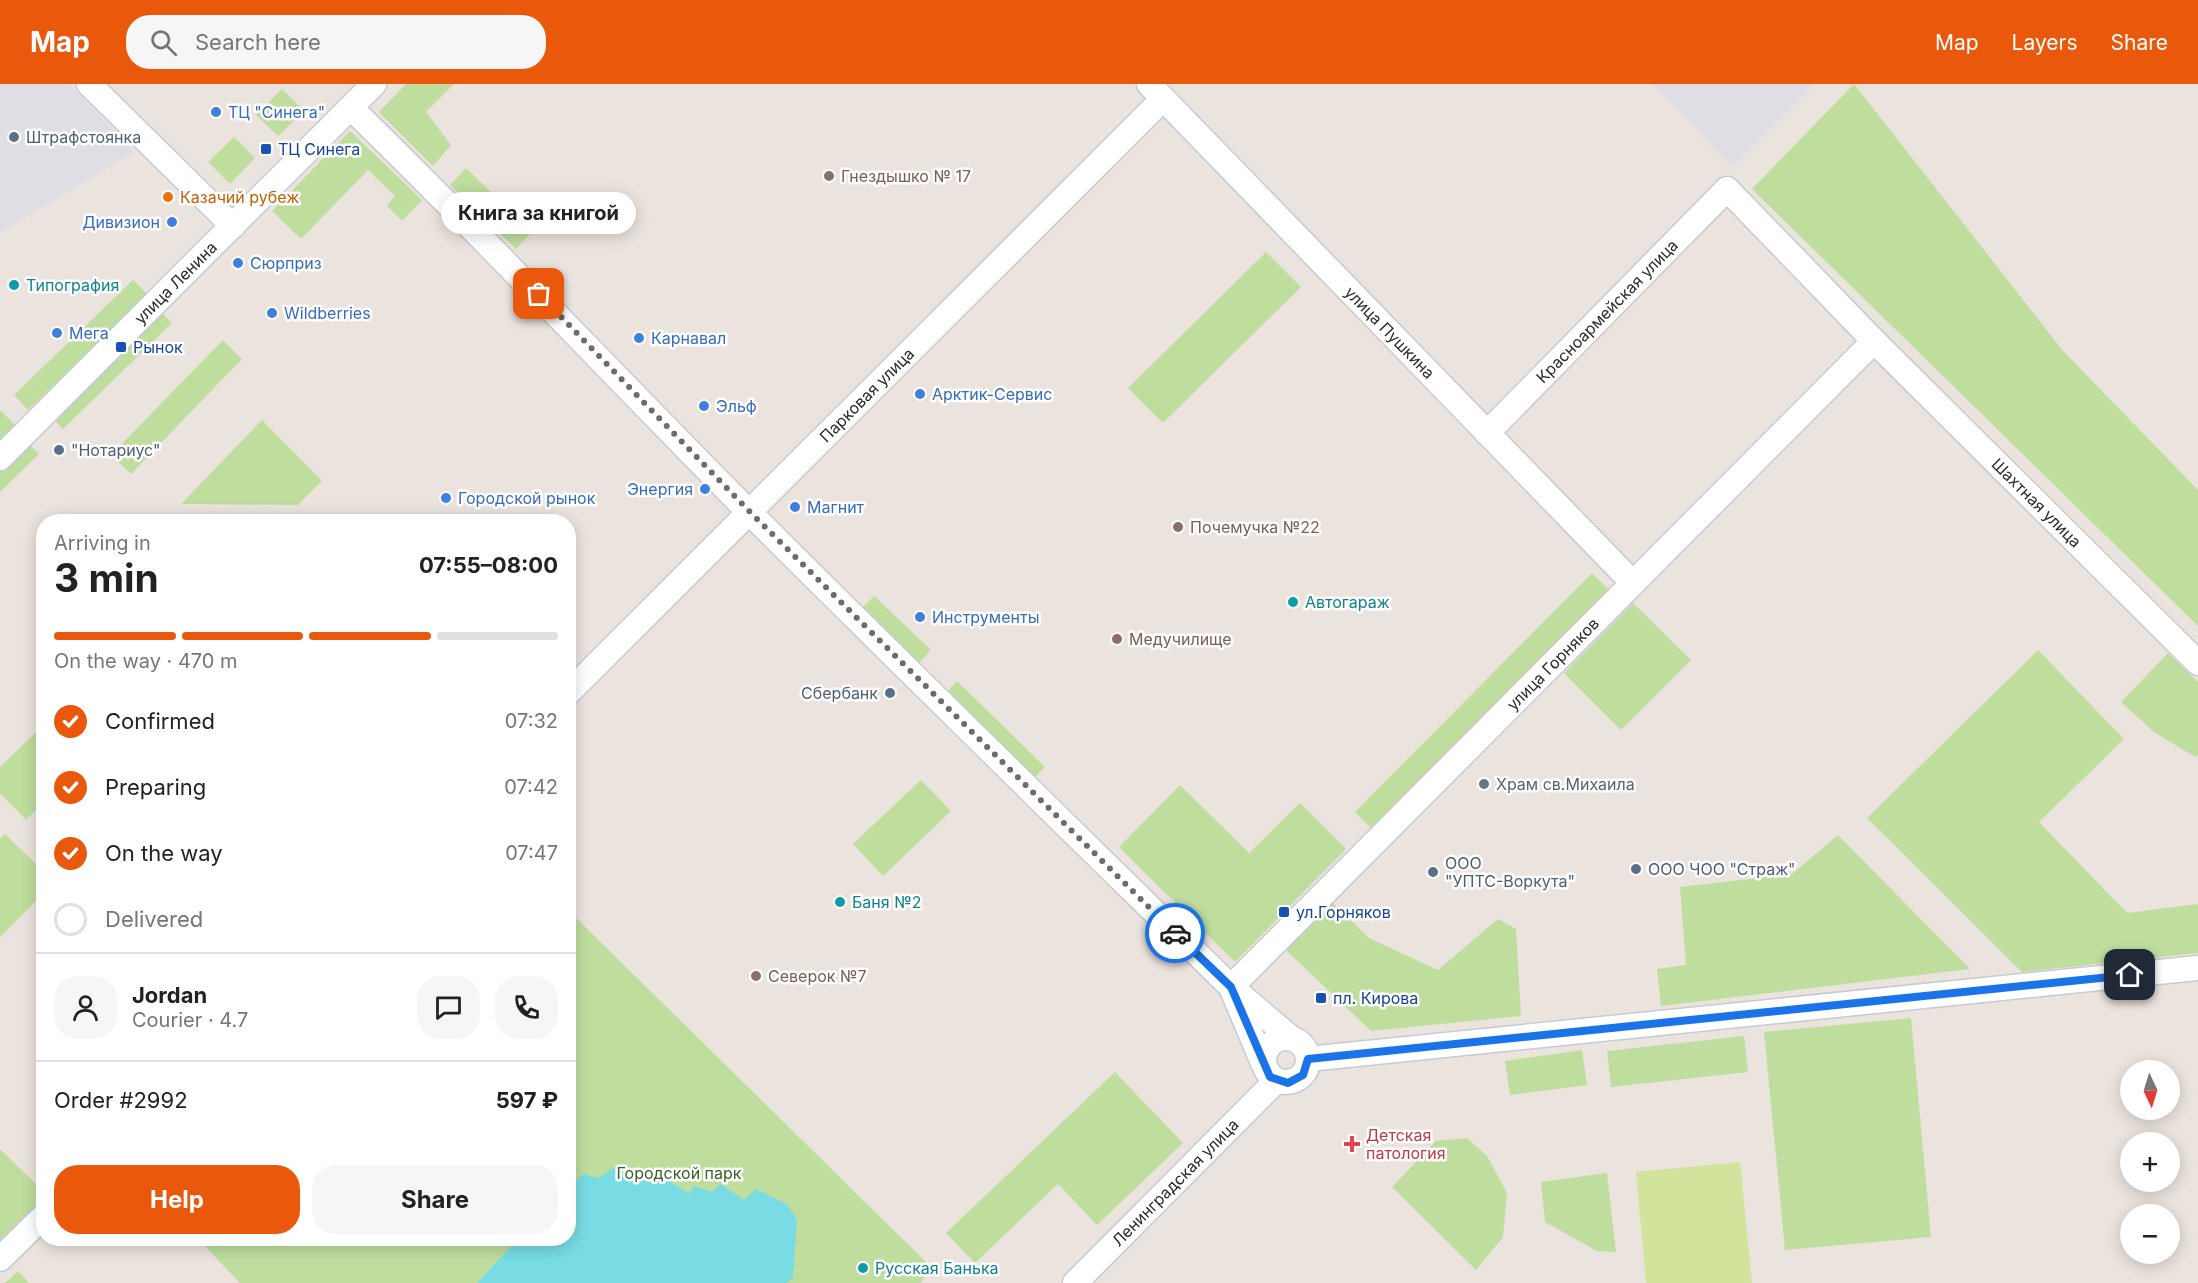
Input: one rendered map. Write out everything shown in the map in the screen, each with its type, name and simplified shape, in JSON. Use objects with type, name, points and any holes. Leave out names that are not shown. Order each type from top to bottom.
[{"type":"street","points":[[89,84],[233,226]]},
{"type":"street","name":"улица Ленина","points":[[0,458],[374,84]]},
{"type":"street","name":"улица Пушкина","points":[[1156,92],[1632,582]]},
{"type":"street","name":"Парковая улица","points":[[576,685],[750,512],[1156,92]]},
{"type":"street","points":[[351,108],[502,256],[750,512],[1231,987],[1291,1038],[1301,1043],[1308,1059],[1307,1068],[1297,1080],[1288,1083],[1269,1072],[1231,987]]},
{"type":"street","name":"Красноармейская улица","points":[[1487,433],[1727,189]]},
{"type":"street","name":"Шахтная улица","points":[[1727,189],[1874,341],[2198,663]]},
{"type":"street","name":"улица Горняков","points":[[1231,987],[1874,341]]},
{"type":"street","points":[[1308,1059],[2198,968]]},
{"type":"street","points":[[1269,1072],[1267,1047],[1273,1041],[1291,1038]]},
{"type":"street","name":"Ленинградская улица","points":[[1075,1283],[1269,1072]]},
{"type":"street","points":[[0,1259],[36,1224]]},
{"type":"shaded area","points":[[0,84],[69,84],[134,152],[0,233]]},
{"type":"shaded area","points":[[1652,84],[1815,84],[1732,167]]},
{"type":"green space","points":[[406,84],[454,84],[426,112],[451,145],[433,166],[379,112]]},
{"type":"green space","points":[[1854,84],[2064,352],[2198,490],[2198,626],[1752,189]]},
{"type":"green space","points":[[282,89],[304,111],[278,136],[256,115]]},
{"type":"green space","points":[[350,131],[422,200],[402,221],[387,206],[395,196],[368,170],[301,239],[272,211]]},
{"type":"green space","points":[[234,137],[255,158],[230,184],[208,162]]},
{"type":"green space","points":[[466,168],[532,232],[516,249],[450,185]]},
{"type":"green space","points":[[1266,252],[1301,287],[1163,423],[1128,388]]},
{"type":"green space","points":[[133,280],[147,294],[28,410],[14,395]]},
{"type":"green space","points":[[157,308],[172,323],[63,429],[51,417]]},
{"type":"green space","points":[[223,340],[242,359],[131,474],[111,455]]},
{"type":"green space","points":[[0,412],[15,425],[0,440]]},
{"type":"green space","points":[[262,420],[322,481],[298,505],[181,504]]},
{"type":"green space","points":[[25,440],[39,454],[0,492],[0,464]]},
{"type":"green space","points":[[1592,573],[1611,592],[1374,831],[1355,812]]},
{"type":"green space","points":[[874,596],[931,650],[919,663],[861,609]]},
{"type":"green space","points":[[1633,603],[1691,660],[1621,730],[1564,673]]},
{"type":"green space","points":[[2038,650],[2124,739],[2039,822],[2127,913],[2198,904],[2198,953],[2022,972],[1867,818]]},
{"type":"green space","points":[[2168,653],[2198,682],[2198,755],[2195,757],[2154,732],[2121,702]]},
{"type":"green space","points":[[957,681],[1045,767],[1032,780],[945,694]]},
{"type":"green space","points":[[36,732],[36,810],[26,820],[0,793],[0,767]]},
{"type":"green space","points":[[921,780],[951,811],[883,876],[853,844]]},
{"type":"green space","points":[[1180,785],[1249,853],[1300,803],[1346,849],[1235,962],[1119,847]]},
{"type":"green space","points":[[5,834],[36,864],[36,901],[0,937],[0,839]]},
{"type":"green space","points":[[1838,835],[1970,969],[1661,1006],[1657,969],[1686,965],[1680,887],[1792,874]]},
{"type":"green space","points":[[1330,900],[1369,938],[1438,970],[1498,919],[1516,929],[1521,1016],[1371,1031],[1285,949]]},
{"type":"green space","name":"Городской парк","points":[[576,918],[933,1269],[920,1283],[240,1283],[205,1246],[576,1246]]},
{"type":"green space","points":[[1911,1018],[1931,1237],[1785,1250],[1764,1032]]},
{"type":"green space","points":[[1744,1036],[1748,1072],[1611,1087],[1607,1051]]},
{"type":"green space","points":[[1582,1050],[1587,1085],[1510,1095],[1505,1061]]},
{"type":"green space","points":[[1115,1072],[1183,1143],[1097,1225],[1058,1184],[975,1263],[946,1233]]},
{"type":"green space","points":[[1467,1138],[1487,1156],[1507,1193],[1503,1237],[1476,1270],[1392,1187],[1436,1141]]},
{"type":"green space","points":[[0,1149],[36,1184],[36,1205],[0,1242]]},
{"type":"green space","points":[[1740,1162],[1752,1283],[1646,1283],[1636,1172]]},
{"type":"green space","points":[[1607,1173],[1616,1252],[1597,1251],[1545,1222],[1541,1182]]},
{"type":"green space","points":[[18,1271],[29,1283],[5,1283]]},
{"type":"water","points":[[616,1166],[648,1182],[668,1180],[689,1194],[694,1186],[712,1192],[721,1184],[744,1200],[756,1189],[788,1205],[797,1220],[793,1278],[786,1283],[477,1283],[511,1246],[576,1246],[576,1180],[583,1174],[599,1178]]},
{"type":"way so far","points":[[539,294],[750,512],[1175,933]]},
{"type":"place","name":"ТЦ \"Синега\"","points":[[216,112]]},
{"type":"place","name":"Штрафстоянка","points":[[14,137]]},
{"type":"place","name":"ТЦ Синега","points":[[266,149]]},
{"type":"place","name":"Гнездышко № 17","points":[[829,176]]},
{"type":"place","name":"Казачий рубеж","points":[[168,197]]},
{"type":"place","name":"Дивизион","points":[[172,222]]},
{"type":"place","name":"Сюрприз","points":[[238,263]]},
{"type":"place","name":"Типография","points":[[14,285]]},
{"type":"place","name":"Книга за книгой","points":[[539,294]]},
{"type":"place","name":"Wildberries","points":[[272,313]]},
{"type":"place","name":"Мега","points":[[57,333]]},
{"type":"place","name":"Карнавал","points":[[639,338]]},
{"type":"place","name":"Рынок","points":[[121,347]]},
{"type":"place","name":"Арктик-Сервис","points":[[920,394]]},
{"type":"place","name":"Эльф","points":[[704,406]]},
{"type":"place","name":"\"Нотариус\"","points":[[59,450]]},
{"type":"place","name":"Энергия","points":[[705,489]]},
{"type":"place","name":"Городской рынок","points":[[446,498]]},
{"type":"place","name":"Магнит","points":[[795,507]]},
{"type":"place","name":"Почемучка №22","points":[[1178,527]]},
{"type":"place","name":"Автогараж","points":[[1293,602]]},
{"type":"place","name":"Инструменты","points":[[920,617]]},
{"type":"place","name":"Медучилище","points":[[1117,639]]},
{"type":"place","name":"Сбербанк","points":[[890,693]]},
{"type":"place","name":"Храм св.Михаила","points":[[1484,784]]},
{"type":"place","name":"ООО ЧОО \"Страж\"","points":[[1636,869]]},
{"type":"place","name":"ООО \"УПТС-Воркута\"","points":[[1433,872]]},
{"type":"place","name":"Баня №2","points":[[840,902]]},
{"type":"place","name":"ул.Горняков","points":[[1284,912]]},
{"type":"place","name":"Северок №7","points":[[756,976]]},
{"type":"place","name":"пл. Кирова","points":[[1321,998]]},
{"type":"place","name":"Детская патология","points":[[1352,1144]]},
{"type":"place","name":"Русская Банька","points":[[863,1268]]},
{"type":"route","points":[[1175,933],[1231,987],[1265,1070],[1270,1077],[1282,1083],[1297,1080],[1303,1075],[1308,1059],[2130,975]]}]
